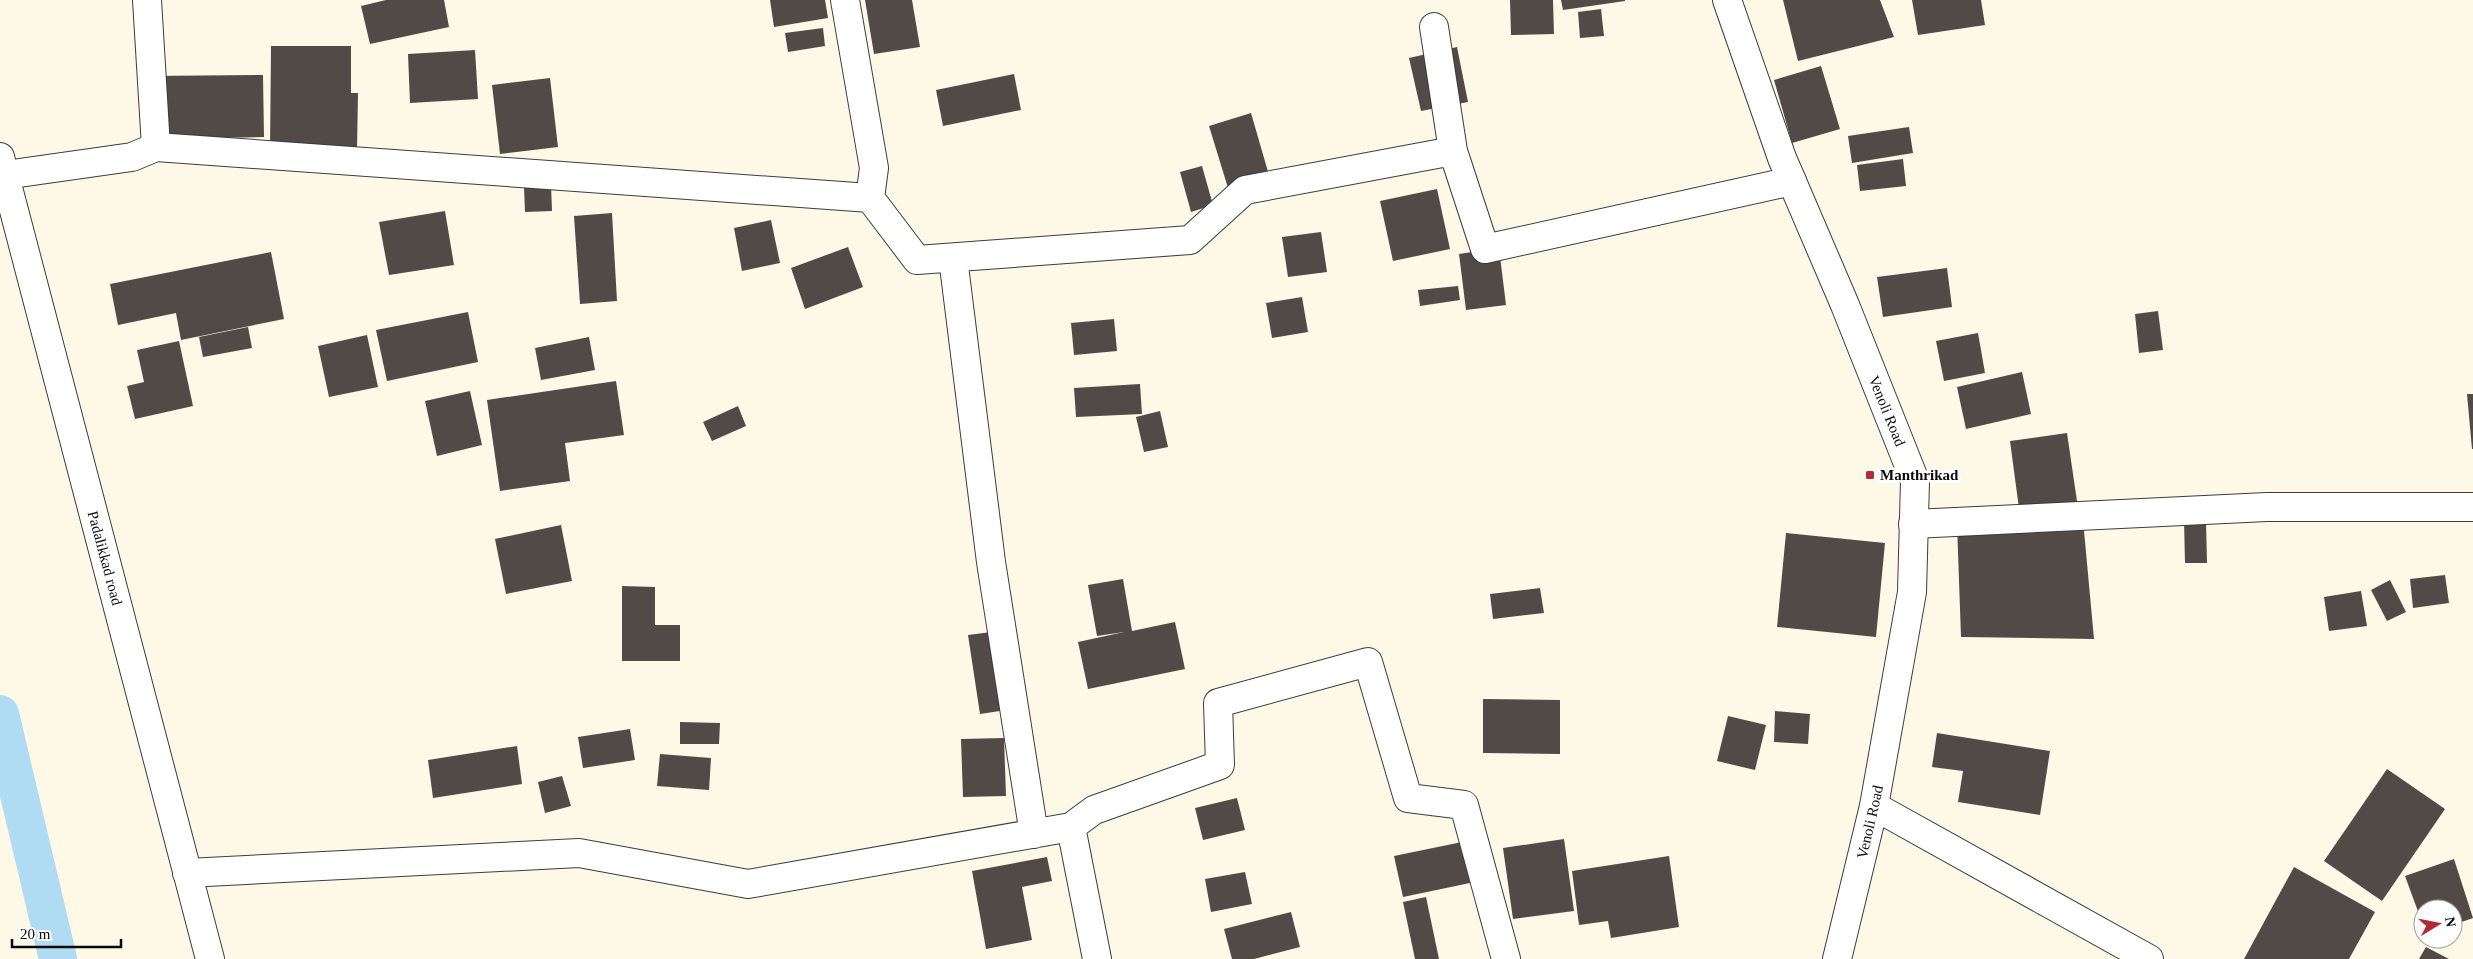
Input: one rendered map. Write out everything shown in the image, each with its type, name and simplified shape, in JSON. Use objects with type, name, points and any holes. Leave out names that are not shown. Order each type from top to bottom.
[{"type":"street","points":[[147,0],[156,147]]},
{"type":"street","points":[[845,0],[874,168],[870,198],[917,260],[1190,240],[1245,190],[1453,151]]},
{"type":"street","name":"Venoli Road","points":[[1726,0],[1792,181],[1845,305],[1915,481],[1912,592],[1874,806],[1837,959]]},
{"type":"street","points":[[1434,27],[1453,151],[1485,249],[1792,181]]},
{"type":"street","points":[[2,166],[132,157],[156,147],[870,198]]},
{"type":"street","name":"Padalikkad road","points":[[2,166],[210,959]]},
{"type":"street","points":[[953,258],[991,562],[1034,834]]},
{"type":"street","points":[[1913,524],[2267,507],[2473,507]]},
{"type":"street","points":[[187,873],[579,853],[748,884],[1034,834],[1071,827],[1094,810],[1220,765],[1218,703],[1368,662],[1408,798],[1464,805],[1506,959]]},
{"type":"street","points":[[1874,806],[2149,959]]},
{"type":"street","points":[[1071,827],[1097,959]]},
{"type":"building","points":[[386,0],[444,0],[449,27],[370,44],[361,6]]},
{"type":"building","points":[[770,0],[825,0],[828,18],[774,27]]},
{"type":"building","points":[[865,0],[912,0],[920,47],[874,54]]},
{"type":"building","points":[[1510,0],[1553,0],[1554,34],[1511,35]]},
{"type":"building","points":[[1561,0],[1625,0],[1625,1],[1563,10]]},
{"type":"building","points":[[1783,0],[1880,0],[1894,37],[1798,61]]},
{"type":"building","points":[[1912,0],[1981,0],[1985,25],[1918,35]]},
{"type":"building","points":[[1601,9],[1604,36],[1580,38],[1578,12]]},
{"type":"building","points":[[823,28],[825,46],[788,52],[785,33]]},
{"type":"building","points":[[271,46],[351,46],[351,93],[358,93],[357,150],[270,150]]},
{"type":"building","points":[[1457,47],[1468,102],[1421,111],[1409,58]]},
{"type":"building","points":[[475,50],[478,99],[410,103],[408,54]]},
{"type":"building","points":[[1821,66],[1840,129],[1792,143],[1774,80]]},
{"type":"building","points":[[1014,74],[1021,110],[943,126],[936,90]]},
{"type":"building","points":[[263,75],[264,137],[149,139],[147,76]]},
{"type":"building","points":[[550,78],[558,147],[500,154],[492,85]]},
{"type":"building","points":[[1251,113],[1273,189],[1232,201],[1209,126]]},
{"type":"building","points":[[1909,127],[1913,153],[1852,163],[1848,136]]},
{"type":"building","points":[[1903,159],[1906,186],[1860,191],[1857,165]]},
{"type":"building","points":[[1202,166],[1213,205],[1191,212],[1180,172]]},
{"type":"building","points":[[551,185],[552,211],[525,212],[524,187]]},
{"type":"building","points":[[1437,189],[1450,249],[1393,261],[1380,201]]},
{"type":"building","points":[[445,211],[454,265],[389,275],[379,222]]},
{"type":"building","points":[[612,213],[617,301],[580,304],[574,216]]},
{"type":"building","points":[[771,220],[780,263],[742,271],[734,228]]},
{"type":"building","points":[[1321,232],[1327,272],[1288,277],[1282,237]]},
{"type":"building","points":[[848,247],[863,287],[805,309],[791,268]]},
{"type":"building","points":[[1499,248],[1506,305],[1466,310],[1459,254]]},
{"type":"building","points":[[271,252],[284,319],[181,340],[176,313],[118,325],[110,284]]},
{"type":"building","points":[[1947,268],[1952,307],[1883,317],[1877,277]]},
{"type":"building","points":[[1458,286],[1460,300],[1420,306],[1418,290]]},
{"type":"building","points":[[1302,297],[1308,332],[1272,338],[1266,303]]},
{"type":"building","points":[[2158,311],[2163,350],[2139,353],[2135,314]]},
{"type":"building","points":[[468,312],[478,362],[387,381],[376,330]]},
{"type":"building","points":[[1114,319],[1117,351],[1074,355],[1071,323]]},
{"type":"building","points":[[248,327],[252,348],[203,357],[199,337]]},
{"type":"building","points":[[1978,333],[1985,373],[1944,381],[1936,341]]},
{"type":"building","points":[[367,335],[378,387],[329,397],[318,346]]},
{"type":"building","points":[[589,337],[595,370],[541,380],[535,348]]},
{"type":"building","points":[[179,341],[193,406],[135,419],[127,386],[144,382],[137,350]]},
{"type":"building","points":[[2022,372],[2031,414],[1966,429],[1957,387]]},
{"type":"building","points":[[616,381],[624,435],[565,443],[570,481],[500,491],[487,400]]},
{"type":"building","points":[[1140,384],[1142,414],[1076,417],[1074,388]]},
{"type":"building","points":[[470,391],[482,445],[437,456],[425,401]]},
{"type":"building","points":[[2467,394],[2473,394],[2473,449],[2472,449]]},
{"type":"building","points":[[738,406],[746,426],[712,441],[703,422]]},
{"type":"building","points":[[1160,411],[1168,447],[1144,452],[1136,417]]},
{"type":"building","points":[[2067,433],[2078,508],[2082,509],[2094,639],[1961,637],[1957,524],[2020,516],[2010,441]]},
{"type":"building","points":[[2184,520],[2206,520],[2207,563],[2185,563]]},
{"type":"building","points":[[561,525],[572,581],[506,594],[495,539]]},
{"type":"building","points":[[1786,533],[1885,543],[1876,637],[1777,627]]},
{"type":"building","points":[[2445,575],[2449,603],[2413,608],[2410,579]]},
{"type":"building","points":[[1123,579],[1132,631],[1175,622],[1185,669],[1088,689],[1078,642],[1124,632],[1097,636],[1088,585]]},
{"type":"building","points":[[2390,580],[2406,612],[2387,621],[2371,590]]},
{"type":"building","points":[[622,586],[655,587],[655,625],[680,625],[680,661],[622,661]]},
{"type":"building","points":[[1540,588],[1544,613],[1493,619],[1490,594]]},
{"type":"building","points":[[2361,591],[2367,626],[2329,631],[2324,597]]},
{"type":"building","points":[[1007,630],[1019,708],[980,714],[968,635]]},
{"type":"building","points":[[1483,699],[1560,700],[1560,754],[1483,753]]},
{"type":"building","points":[[1775,711],[1810,714],[1808,744],[1774,742]]},
{"type":"building","points":[[1728,716],[1766,725],[1755,770],[1717,761]]},
{"type":"building","points":[[680,722],[720,723],[719,744],[680,744]]},
{"type":"building","points":[[630,729],[635,760],[583,768],[578,737]]},
{"type":"building","points":[[1937,733],[2050,751],[2040,815],[1958,802],[1963,771],[1932,767]]},
{"type":"building","points":[[1004,738],[1006,796],[963,797],[961,739]]},
{"type":"building","points":[[517,746],[522,784],[433,798],[428,760]]},
{"type":"building","points":[[660,754],[711,758],[709,790],[657,786]]},
{"type":"building","points":[[2387,769],[2445,809],[2382,901],[2324,861]]},
{"type":"building","points":[[562,776],[571,806],[545,813],[538,782]]},
{"type":"building","points":[[1237,798],[1245,830],[1203,840],[1195,808]]},
{"type":"building","points":[[1564,839],[1574,911],[1513,919],[1503,848]]},
{"type":"building","points":[[1462,842],[1470,883],[1403,897],[1394,856]]},
{"type":"building","points":[[1669,856],[1679,927],[1611,938],[1608,921],[1579,925],[1572,871]]},
{"type":"building","points":[[1047,857],[1052,881],[1022,887],[1032,940],[986,949],[972,871]]},
{"type":"building","points":[[2454,859],[2473,918],[2463,922],[2463,899],[2413,899],[2405,876]]},
{"type":"building","points":[[2294,867],[2375,912],[2349,959],[2244,959]]},
{"type":"building","points":[[1245,872],[1252,904],[1211,912],[1205,879]]},
{"type":"building","points":[[1426,897],[1439,959],[1415,959],[1403,902]]},
{"type":"building","points":[[1291,912],[1300,947],[1254,959],[1232,959],[1224,929]]},
{"type":"building","points":[[2425,949],[2430,949],[2449,959],[2419,959]]},
{"type":"waterway","points":[[0,714],[58,959]]},
{"type":"place","name":"Manthrikad","points":[[1870,475]]}]
